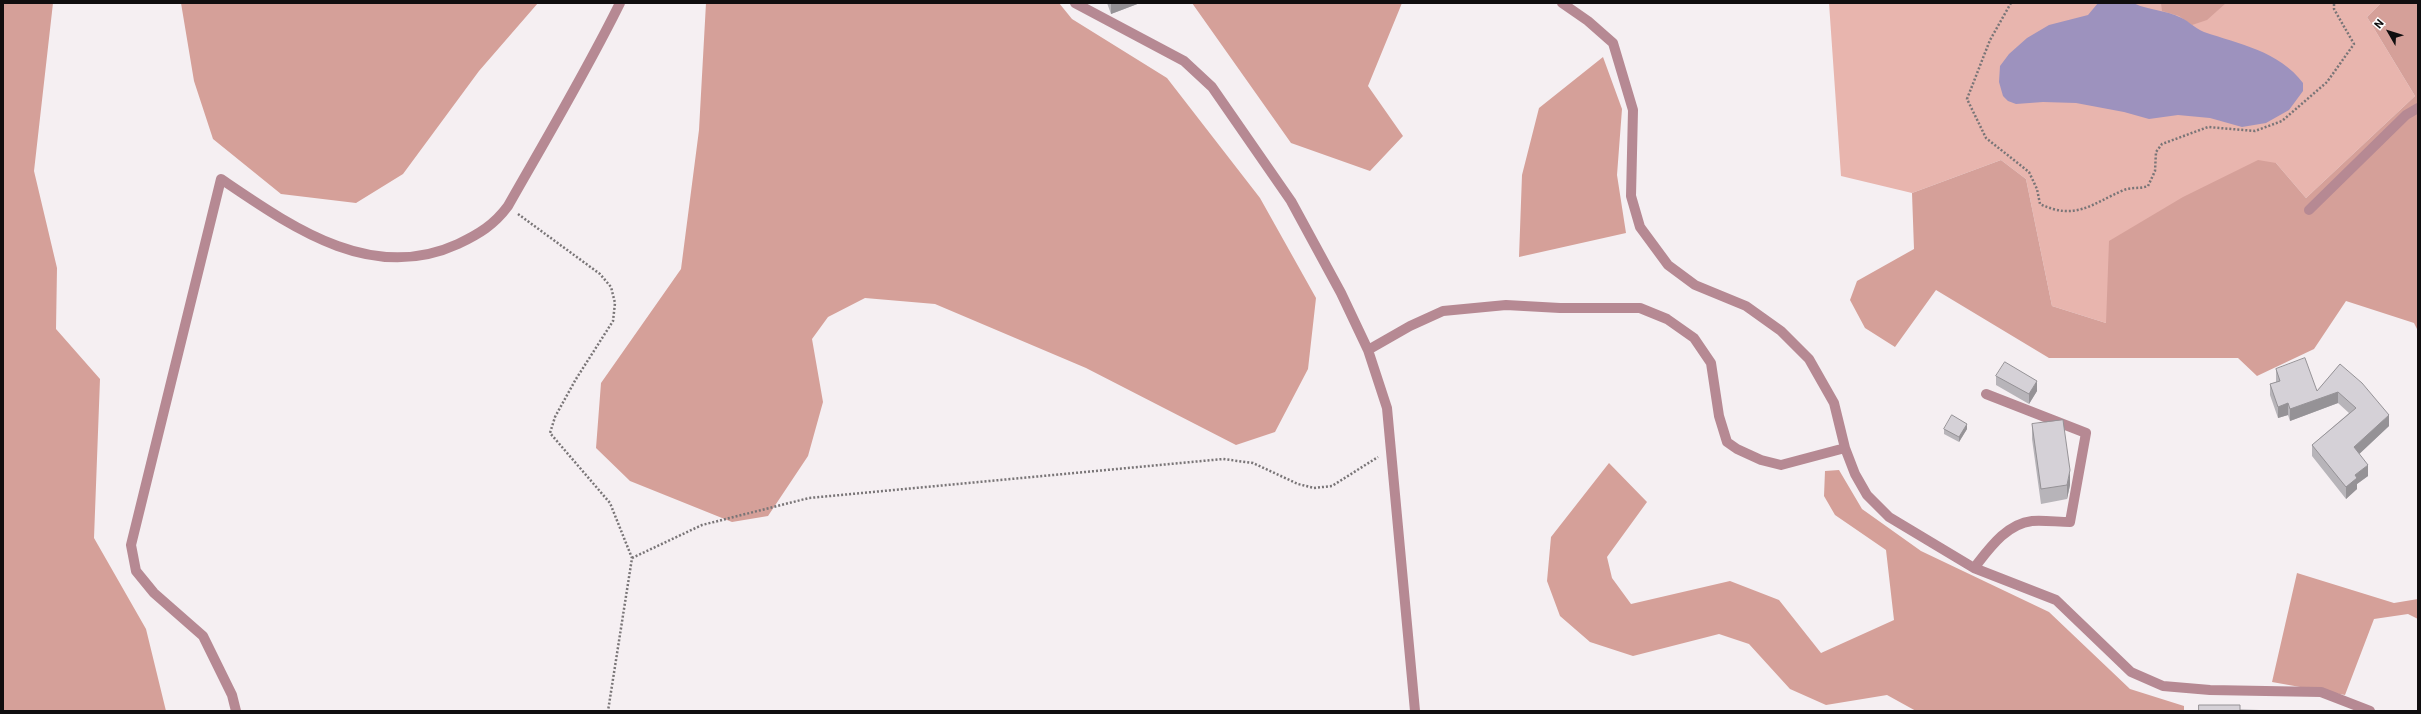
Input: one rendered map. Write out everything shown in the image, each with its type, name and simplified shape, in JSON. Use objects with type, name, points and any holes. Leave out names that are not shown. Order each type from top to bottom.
[{"type":"street","points":[[236,711],[232,695],[203,636],[154,593],[136,571],[131,545],[221,180],[267,210],[312,236],[359,253],[387,257],[411,258],[438,253],[480,233],[496,222],[508,206],[578,80],[596,52],[620,3]]},
{"type":"street","points":[[1075,3],[1184,61],[1212,87],[1290,201],[1342,293],[1368,350],[1387,408],[1414,711]]},
{"type":"street","points":[[1562,3],[1588,21],[1613,43],[1634,110],[1631,196],[1640,227],[1668,265],[1695,285],[1746,306],[1781,331],[1809,359],[1834,403],[1845,448],[1867,495],[1889,517],[1974,568],[2056,600],[2131,672],[2163,686],[2210,690],[2321,692],[2370,711]]},
{"type":"street","points":[[2310,210],[2406,115],[2418,108]]},
{"type":"street","points":[[1368,350],[1410,326],[1443,311],[1506,305],[1560,308],[1640,308],[1667,319],[1694,338],[1711,364],[1719,416],[1727,442],[1737,449],[1761,460],[1781,465],[1845,448]]},
{"type":"street","points":[[1974,568],[1997,540],[2017,525],[2032,521],[2070,522],[2086,433],[1986,394]]},
{"type":"path","points":[[2011,3],[1990,40],[1967,99],[1986,138],[2029,172],[2038,189],[2040,204],[2052,210],[2068,213],[2093,205],[2126,189],[2138,190],[2148,186],[2155,171],[2156,152],[2162,144],[2208,127],[2255,131],[2282,121],[2327,82],[2354,44],[2334,9],[2334,3]]},
{"type":"path","points":[[508,206],[600,274],[611,287],[615,303],[612,321],[576,379],[556,417],[550,433],[610,502],[632,558],[608,711]]},
{"type":"path","points":[[632,558],[702,525],[730,516],[809,498],[1224,459],[1253,463],[1298,484],[1314,488],[1332,486],[1390,449]]},
{"type":"shaded area","points":[[3,3],[53,3],[34,171],[57,268],[56,329],[100,379],[94,538],[146,629],[166,711],[3,711]]},
{"type":"shaded area","points":[[181,3],[538,3],[479,71],[403,174],[356,203],[281,194],[213,139],[194,81]]},
{"type":"shaded area","points":[[706,3],[1059,3],[1072,19],[1167,78],[1260,198],[1316,298],[1308,369],[1275,432],[1236,445],[1086,368],[935,304],[865,298],[828,317],[812,339],[823,402],[808,456],[768,516],[732,522],[630,481],[596,448],[601,383],[681,269],[699,130]]},
{"type":"shaded area","points":[[1192,3],[1402,3],[1368,86],[1403,136],[1370,171],[1291,143]]},
{"type":"shaded area","points":[[1829,3],[2381,3],[2367,17],[2415,96],[2306,198],[2276,163],[2106,323],[2052,306],[2026,179],[2001,160],[1912,193],[1841,176]]},
{"type":"shaded area","points":[[2098,3],[2134,3],[2172,14],[2181,17],[2204,32],[2258,50],[2282,63],[2293,72],[2303,83],[2303,91],[2289,110],[2266,123],[2242,127],[2210,118],[2178,115],[2149,119],[2124,112],[2076,103],[2043,102],[2016,104],[2008,101],[2003,96],[1999,82],[2000,66],[2009,54],[2027,38],[2049,25],[2088,15]]},
{"type":"shaded area","points":[[2161,3],[2226,3],[2207,20],[2192,25],[2179,16],[2162,11]]},
{"type":"shaded area","points":[[2381,3],[2418,3],[2418,331],[2414,323],[2346,301],[2314,349],[2257,376],[2238,358],[2049,358],[1936,290],[1895,347],[1865,328],[1850,300],[1857,281],[1914,249],[1912,193],[2001,160],[2026,179],[2052,306],[2106,323],[2109,241],[2183,197],[2258,160],[2276,163],[2306,198],[2415,96],[2367,17]]},
{"type":"shaded area","points":[[1603,57],[1622,109],[1617,175],[1626,233],[1519,257],[1522,175],[1539,108]]},
{"type":"shaded area","points":[[1609,463],[1647,502],[1607,557],[1612,578],[1631,604],[1730,581],[1779,600],[1821,653],[1894,620],[1886,550],[1835,515],[1824,496],[1825,471],[1839,470],[1862,509],[1921,551],[2049,612],[2130,689],[2184,706],[2184,711],[1916,711],[1887,695],[1826,705],[1790,689],[1749,644],[1719,634],[1633,656],[1590,642],[1560,616],[1547,581],[1551,537]]},
{"type":"shaded area","points":[[2297,573],[2394,603],[2418,599],[2418,619],[2408,614],[2374,619],[2345,695],[2272,682]]},
{"type":"building","points":[[2305,358],[2317,391],[2340,364],[2362,383],[2389,415],[2354,447],[2368,465],[2355,475],[2357,478],[2346,487],[2312,445],[2356,408],[2338,392],[2290,409],[2288,403],[2278,407],[2270,384],[2280,381],[2276,369]]},
{"type":"building","points":[[2005,362],[2037,381],[2029,394],[1996,376]]},
{"type":"building","points":[[1952,415],[1967,424],[1959,437],[1944,429]]},
{"type":"building","points":[[2063,420],[2070,470],[2067,485],[2041,489],[2032,424]]},
{"type":"building","points":[[2199,705],[2240,705],[2240,710],[2280,711],[2199,711]]}]
